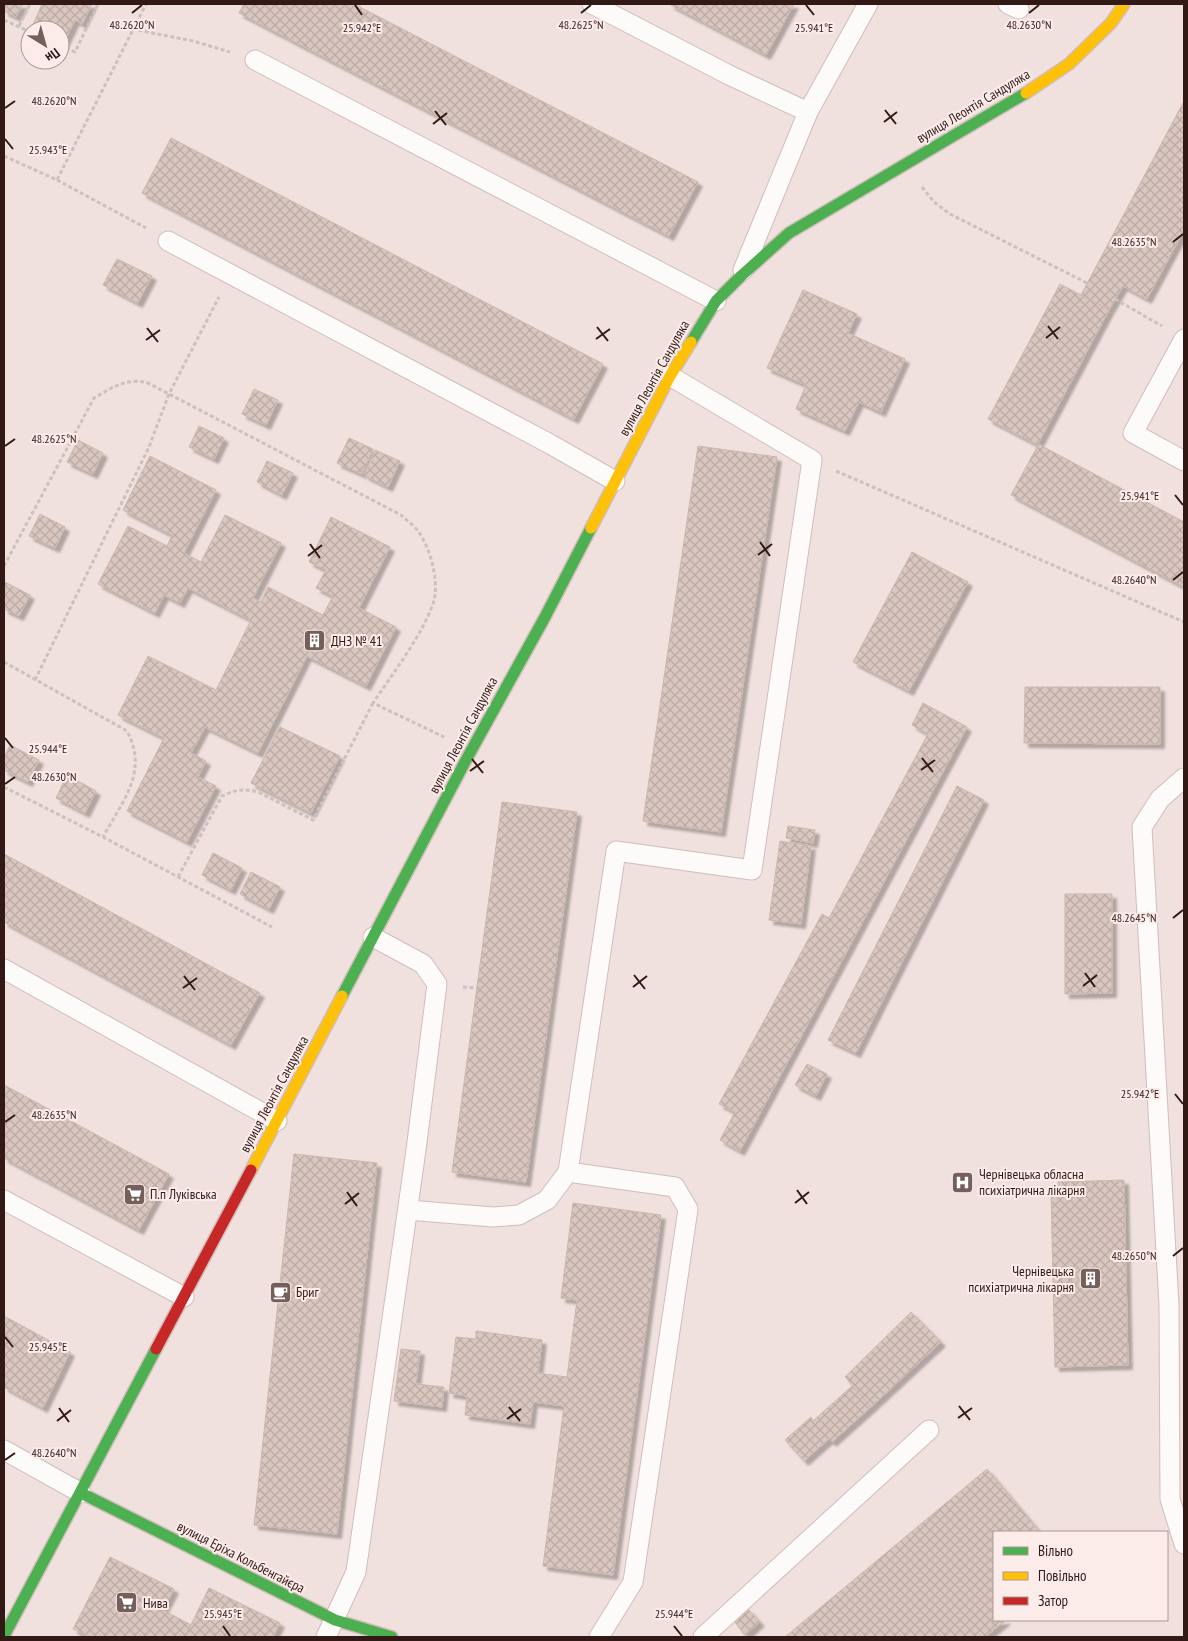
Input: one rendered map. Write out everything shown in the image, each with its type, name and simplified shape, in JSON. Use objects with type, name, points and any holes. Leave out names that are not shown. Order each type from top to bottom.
[{"type":"street","name":"вулиця Леонтія Сандуляка","points":[[4,1636],[277,1122],[471,750],[545,617],[670,376],[716,301],[789,233],[1027,92],[1069,64],[1111,23],[1124,4]]},
{"type":"street","name":"вулиця Еріха Кольбенгайєра","points":[[81,1493],[335,1620],[392,1637]]},
{"type":"lane","points":[[592,4],[729,75],[808,112]]},
{"type":"lane","points":[[741,276],[808,112],[868,4]]},
{"type":"lane","points":[[255,60],[716,301]]},
{"type":"lane","points":[[168,241],[550,444],[615,481]]},
{"type":"lane","points":[[1184,339],[1133,433],[1184,461]]},
{"type":"lane","points":[[408,1210],[493,1217],[520,1215],[547,1200],[568,1172],[616,851],[752,870],[812,460],[670,376]]},
{"type":"lane","points":[[1184,778],[1160,799],[1142,827],[1177,1305],[1170,1499],[1184,1544]]},
{"type":"lane","points":[[326,1637],[356,1572],[408,1210],[437,984],[423,964],[373,937]]},
{"type":"lane","points":[[4,969],[277,1122]]},
{"type":"lane","points":[[568,1172],[675,1187],[688,1209],[633,1582],[599,1637]]},
{"type":"lane","points":[[4,1200],[184,1297]]},
{"type":"lane","points":[[703,1637],[929,1430]]},
{"type":"lane","points":[[4,1450],[81,1493]]},
{"type":"path","points":[[4,20],[19,26],[30,4]]},
{"type":"path","points":[[70,50],[74,52],[98,4]]},
{"type":"path","points":[[58,180],[146,4]]},
{"type":"path","points":[[132,29],[193,41],[255,60]]},
{"type":"path","points":[[4,156],[58,180],[168,241]]},
{"type":"path","points":[[904,165],[934,202],[950,214],[1087,283]]},
{"type":"path","points":[[35,680],[149,447],[169,394],[231,274]]},
{"type":"path","points":[[1115,299],[1184,339]]},
{"type":"path","points":[[4,566],[94,398],[111,388],[131,380],[146,382],[401,515],[418,531],[432,560],[435,582],[434,603],[421,629],[374,703],[313,820],[258,792],[235,790],[222,796],[178,877]]},
{"type":"path","points":[[812,460],[1184,622]]},
{"type":"path","points":[[4,662],[127,731],[134,743],[137,759],[135,778],[103,837]]},
{"type":"path","points":[[374,703],[471,750]]},
{"type":"path","points":[[4,787],[103,837],[272,927]]},
{"type":"building","points":[[4,4],[23,4],[16,17],[4,11]]},
{"type":"building","points":[[42,4],[92,4],[82,24],[75,20],[70,30],[70,20],[35,20]]},
{"type":"building","points":[[244,4],[354,4],[698,182],[669,236],[239,13]]},
{"type":"building","points":[[669,4],[794,4],[766,55]]},
{"type":"building","points":[[1184,101],[1184,230],[1147,299],[1123,286],[1109,310],[1081,295]]},
{"type":"building","points":[[171,138],[603,364],[574,419],[142,193]]},
{"type":"building","points":[[117,259],[152,276],[138,303],[103,285]]},
{"type":"building","points":[[1060,284],[1109,310],[1038,444],[1184,522],[1184,587],[1011,495],[1038,445],[988,419]]},
{"type":"building","points":[[803,290],[857,314],[848,333],[905,359],[881,412],[859,402],[845,431],[796,409],[806,385],[767,368]]},
{"type":"building","points":[[254,389],[278,400],[266,425],[242,414]]},
{"type":"building","points":[[199,426],[224,438],[214,459],[189,447]]},
{"type":"building","points":[[349,438],[373,449],[362,474],[337,463]]},
{"type":"building","points":[[78,440],[103,453],[93,474],[67,462]]},
{"type":"building","points":[[698,446],[777,457],[721,832],[643,821]]},
{"type":"building","points":[[375,450],[400,461],[388,487],[364,475]]},
{"type":"building","name":"ДНЗ № 41","points":[[150,456],[216,490],[184,553],[201,562],[225,515],[281,543],[253,598],[261,602],[268,587],[323,615],[333,596],[316,588],[326,570],[309,562],[331,517],[390,547],[359,608],[396,627],[366,686],[307,656],[258,753],[205,727],[191,753],[206,761],[198,777],[216,786],[187,842],[127,811],[164,738],[118,715],[148,656],[216,690],[251,620],[188,588],[180,603],[164,595],[155,613],[98,584],[128,526],[167,546],[172,535],[123,510]]},
{"type":"building","points":[[267,461],[293,473],[282,495],[257,482]]},
{"type":"building","points":[[40,514],[65,527],[55,548],[29,536]]},
{"type":"building","points":[[912,552],[968,582],[909,691],[853,662]]},
{"type":"building","points":[[5,582],[30,595],[19,616],[4,609]]},
{"type":"building","points":[[1025,687],[1160,687],[1160,744],[1024,743]]},
{"type":"building","points":[[923,703],[967,727],[740,1151],[720,1140],[735,1112],[719,1104],[822,914],[829,918],[928,734],[912,725]]},
{"type":"building","points":[[280,727],[340,756],[311,813],[251,783]]},
{"type":"building","points":[[10,745],[39,760],[28,782],[4,770],[4,758]]},
{"type":"building","points":[[67,775],[96,791],[85,813],[56,798]]},
{"type":"building","points":[[957,786],[984,800],[856,1053],[828,1040]]},
{"type":"building","points":[[502,802],[577,812],[526,1182],[452,1172]]},
{"type":"building","points":[[788,826],[815,830],[813,843],[786,838]]},
{"type":"building","points":[[780,841],[811,846],[801,924],[769,920]]},
{"type":"building","points":[[213,853],[242,868],[231,890],[202,875]]},
{"type":"building","points":[[4,854],[260,993],[231,1045],[4,922]]},
{"type":"building","points":[[251,872],[280,887],[269,909],[240,894]]},
{"type":"building","points":[[1065,894],[1112,894],[1112,993],[1065,994]]},
{"type":"building","points":[[807,1064],[827,1074],[816,1096],[795,1085]]},
{"type":"building","points":[[4,1085],[169,1174],[139,1230],[4,1158]]},
{"type":"building","points":[[294,1154],[377,1163],[337,1534],[254,1525]]},
{"type":"building","name":"Чернівецька психіатрична лікарня","points":[[1124,1180],[1128,1365],[1055,1367],[1051,1192],[1058,1192],[1058,1182]]},
{"type":"building","points":[[573,1203],[661,1215],[613,1575],[543,1566],[564,1406],[533,1402],[530,1424],[465,1415],[467,1396],[449,1393],[456,1337],[476,1339],[476,1331],[542,1340],[538,1373],[567,1377],[577,1300],[561,1298]]},
{"type":"building","points":[[911,1312],[941,1342],[871,1407],[845,1377]]},
{"type":"building","points":[[4,1316],[70,1352],[43,1408],[4,1387]]},
{"type":"building","points":[[401,1349],[420,1351],[416,1384],[444,1387],[442,1407],[394,1401]]},
{"type":"building","points":[[852,1386],[871,1407],[832,1442],[829,1439],[804,1461],[785,1440],[811,1417],[813,1421]]},
{"type":"building","points":[[987,1469],[1039,1531],[993,1531],[993,1621],[1005,1621],[985,1637],[785,1637]]},
{"type":"building","name":"Нива","points":[[110,1557],[174,1589],[163,1610],[191,1625],[185,1637],[90,1637],[73,1629]]},
{"type":"building","points":[[209,1588],[280,1623],[273,1637],[185,1637]]},
{"type":"building","points":[[748,1609],[760,1622],[745,1635],[734,1621]]},
{"type":"traffic: fast","points":[[691,342],[716,301],[789,233],[1026,93]]},
{"type":"traffic: fast","points":[[342,996],[591,528]]},
{"type":"traffic: fast","points":[[4,1636],[156,1349]]},
{"type":"traffic: fast","points":[[81,1493],[335,1620],[392,1637]]},
{"type":"traffic: slow","points":[[1026,93],[1069,64],[1111,23],[1124,4]]},
{"type":"traffic: slow","points":[[591,528],[670,376],[691,342]]},
{"type":"traffic: slow","points":[[251,1170],[342,996]]},
{"type":"traffic: jam","points":[[156,1349],[251,1170]]},
{"type":"place","name":"ДНЗ № 41","points":[[315,641]]},
{"type":"place","name":"Чернівецька обласна психіатрична лікарня","points":[[963,1182]]},
{"type":"place","name":"П.п Луківська","points":[[134,1194]]},
{"type":"place","name":"Чернівецька психіатрична лікарня","points":[[1090,1279]]},
{"type":"place","name":"Бриг","points":[[280,1292]]},
{"type":"place","name":"Нива","points":[[127,1603]]}]
